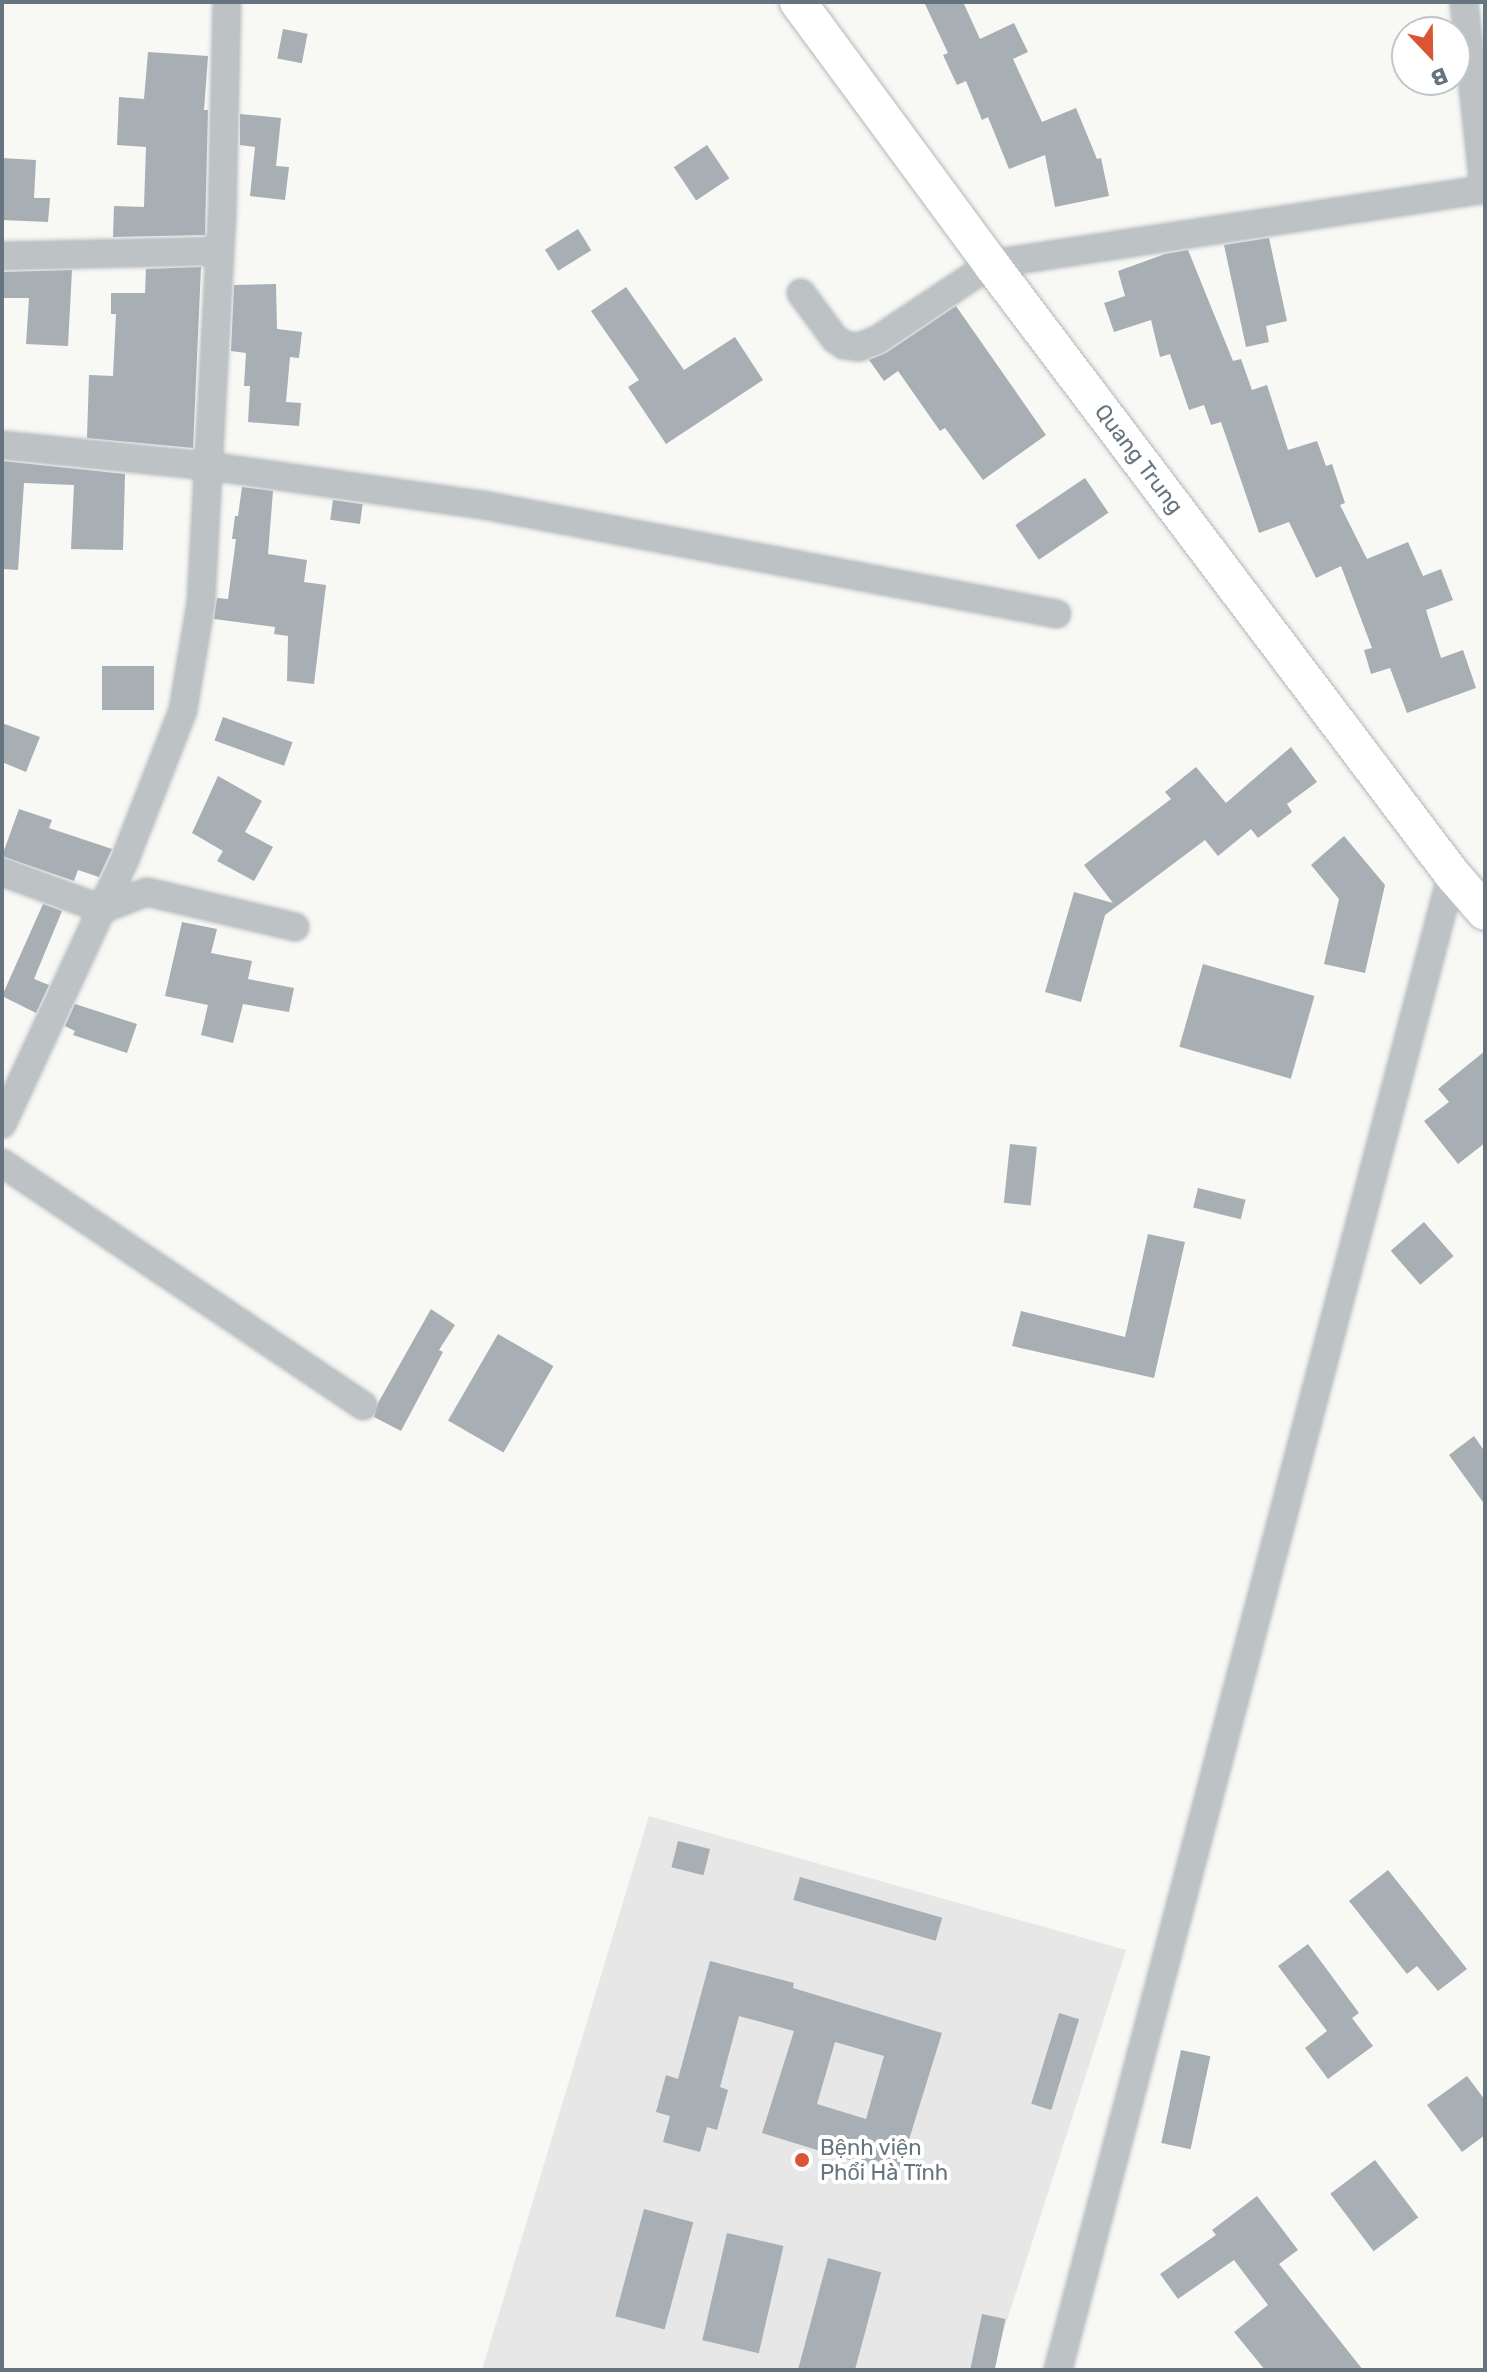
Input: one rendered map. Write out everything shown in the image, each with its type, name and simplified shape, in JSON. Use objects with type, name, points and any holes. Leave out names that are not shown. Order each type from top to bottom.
[{"type":"main road","name":"Quang Trung","points":[[798,2],[991,264],[1452,874],[1485,912]]},
{"type":"street","points":[[2,1124],[102,909],[183,710],[201,602],[220,251],[227,2]]},
{"type":"street","points":[[801,293],[835,339],[844,345],[859,347],[877,340],[991,264],[1484,189],[1464,2]]},
{"type":"street","points":[[2,256],[220,251]]},
{"type":"street","points":[[2,445],[208,466],[483,505],[1057,614]]},
{"type":"street","points":[[2,872],[102,909],[147,892],[295,927]]},
{"type":"street","points":[[1058,2370],[1452,874]]},
{"type":"street","points":[[2,1163],[363,1406]]},
{"type":"shaded area","name":"Bệnh viện Phổi Hà Tĩnh","points":[[649,1816],[1126,1950],[991,2370],[482,2370]]},
{"type":"building","points":[[924,2],[963,2],[980,39],[1014,23],[1028,52],[1013,59],[1042,122],[1076,108],[1097,159],[1101,158],[1109,196],[1055,207],[1045,155],[1009,169],[988,117],[982,120],[966,81],[957,85],[943,55],[948,53]]},
{"type":"building","points":[[283,29],[308,34],[302,63],[277,58]]},
{"type":"building","points":[[148,52],[208,56],[204,110],[208,110],[205,235],[113,237],[114,206],[144,207],[146,147],[117,145],[119,97],[144,99]]},
{"type":"building","points":[[240,114],[281,118],[276,166],[289,167],[285,200],[250,196],[255,147],[240,145]]},
{"type":"building","points":[[707,145],[729,178],[696,201],[674,167]]},
{"type":"building","points":[[2,158],[36,160],[34,198],[50,198],[48,222],[2,220]]},
{"type":"building","points":[[578,229],[591,250],[558,271],[545,250]]},
{"type":"building","points":[[1269,238],[1287,321],[1266,326],[1269,342],[1246,347],[1224,245]]},
{"type":"building","points":[[1188,250],[1233,361],[1241,359],[1252,390],[1267,385],[1288,450],[1317,441],[1326,466],[1332,464],[1345,503],[1340,505],[1367,559],[1408,542],[1423,576],[1441,569],[1453,600],[1426,610],[1441,658],[1463,650],[1476,688],[1407,713],[1390,668],[1371,674],[1364,650],[1372,648],[1341,566],[1316,578],[1289,522],[1259,533],[1221,422],[1211,425],[1204,405],[1189,410],[1170,354],[1160,357],[1151,320],[1114,332],[1104,303],[1125,296],[1118,271],[1165,254]]},
{"type":"building","points":[[201,267],[193,448],[87,438],[89,375],[113,376],[116,314],[111,314],[111,293],[145,293],[146,269]]},
{"type":"building","points":[[72,270],[68,346],[26,344],[29,298],[2,298],[2,272]]},
{"type":"building","points":[[276,284],[277,329],[302,332],[299,358],[290,357],[286,402],[301,403],[299,426],[248,422],[250,386],[244,386],[246,353],[231,351],[234,285]]},
{"type":"building","points":[[626,287],[684,370],[735,337],[763,380],[666,444],[628,387],[639,380],[591,311]]},
{"type":"building","points":[[956,306],[1046,435],[983,480],[945,428],[940,431],[898,371],[884,381],[869,360],[886,353]]},
{"type":"building","points":[[2,461],[125,474],[123,550],[71,549],[74,485],[24,483],[18,570],[2,569]]},
{"type":"building","points":[[1085,478],[1108,513],[1039,560],[1015,525]]},
{"type":"building","points":[[242,487],[273,491],[268,554],[307,560],[304,582],[326,585],[314,684],[287,681],[288,636],[274,634],[275,627],[214,619],[217,598],[228,599],[236,539],[232,539]]},
{"type":"building","points":[[333,500],[363,504],[360,524],[330,520]]},
{"type":"building","points":[[102,666],[154,666],[154,710],[102,710]]},
{"type":"building","points":[[223,717],[293,742],[284,766],[214,740]]},
{"type":"building","points":[[2,723],[40,737],[26,772],[2,762]]},
{"type":"building","points":[[1291,747],[1317,782],[1287,804],[1292,812],[1258,838],[1251,829],[1218,856],[1205,840],[1105,915],[1081,1002],[1045,992],[1074,892],[1113,903],[1084,865],[1171,799],[1165,792],[1196,767],[1226,803]]},
{"type":"building","points":[[218,776],[262,801],[245,832],[273,847],[254,881],[217,861],[223,851],[192,833]]},
{"type":"building","points":[[19,809],[52,820],[49,828],[112,849],[99,877],[78,870],[74,881],[2,856]]},
{"type":"building","points":[[1344,836],[1385,885],[1365,973],[1324,964],[1339,899],[1311,865]]},
{"type":"building","points":[[43,904],[62,911],[34,979],[49,985],[36,1013],[2,996]]},
{"type":"building","points":[[182,922],[217,929],[211,953],[252,961],[248,979],[294,988],[289,1012],[243,1004],[233,1043],[201,1035],[208,1005],[165,996]]},
{"type":"building","points":[[1203,964],[1315,996],[1291,1079],[1179,1047]]},
{"type":"building","points":[[75,1004],[137,1024],[127,1053],[73,1035],[75,1031],[65,1026]]},
{"type":"building","points":[[1485,1051],[1485,1143],[1458,1164],[1424,1121],[1449,1102],[1438,1089]]},
{"type":"building","points":[[1010,1144],[1037,1147],[1031,1205],[1004,1203]]},
{"type":"building","points":[[1198,1188],[1246,1200],[1241,1219],[1193,1207]]},
{"type":"building","points":[[1424,1222],[1454,1256],[1420,1285],[1391,1251]]},
{"type":"building","points":[[1148,1234],[1185,1242],[1154,1378],[1012,1346],[1021,1311],[1125,1337]]},
{"type":"building","points":[[431,1309],[455,1325],[439,1350],[443,1352],[401,1431],[374,1417],[378,1403]]},
{"type":"building","points":[[498,1334],[553,1366],[503,1453],[448,1421]]},
{"type":"building","points":[[1474,1436],[1485,1452],[1485,1505],[1449,1455]]},
{"type":"building","points":[[678,1841],[710,1849],[703,1875],[671,1867]]},
{"type":"building","points":[[1388,1870],[1467,1969],[1438,1991],[1417,1966],[1407,1974],[1349,1901]]},
{"type":"building","points":[[800,1877],[942,1918],[936,1941],[793,1900]]},
{"type":"building","points":[[1308,1944],[1359,2013],[1352,2018],[1373,2046],[1328,2079],[1305,2048],[1327,2031],[1278,1966]]},
{"type":"building","points":[[710,1961],[794,1983],[793,1988],[942,2033],[898,2175],[762,2133],[794,2031],[739,2016],[720,2087],[728,2090],[717,2130],[707,2127],[700,2152],[663,2142],[670,2116],[656,2112],[666,2075],[678,2079]],"holes":[[[835,2042],[884,2056],[866,2119],[817,2104]]]},
{"type":"building","points":[[1059,2013],[1079,2019],[1051,2110],[1031,2104]]},
{"type":"building","points":[[1181,2050],[1210,2056],[1191,2149],[1161,2143]]},
{"type":"building","points":[[1467,2076],[1485,2100],[1485,2135],[1462,2152],[1427,2105]]},
{"type":"building","points":[[1375,2160],[1418,2218],[1374,2251],[1330,2194]]},
{"type":"building","points":[[1257,2196],[1298,2250],[1279,2264],[1363,2370],[1265,2370],[1234,2332],[1268,2305],[1234,2260],[1178,2299],[1160,2274],[1216,2235],[1212,2230]]},
{"type":"building","points":[[644,2209],[693,2222],[665,2329],[615,2316]]},
{"type":"building","points":[[727,2233],[784,2246],[759,2353],[702,2340]]},
{"type":"building","points":[[828,2258],[881,2272],[855,2370],[798,2370]]},
{"type":"building","points":[[982,2314],[1005,2319],[995,2370],[970,2370]]},
{"type":"place","name":"Bệnh viện Phổi Hà Tĩnh","points":[[802,2160]]}]
